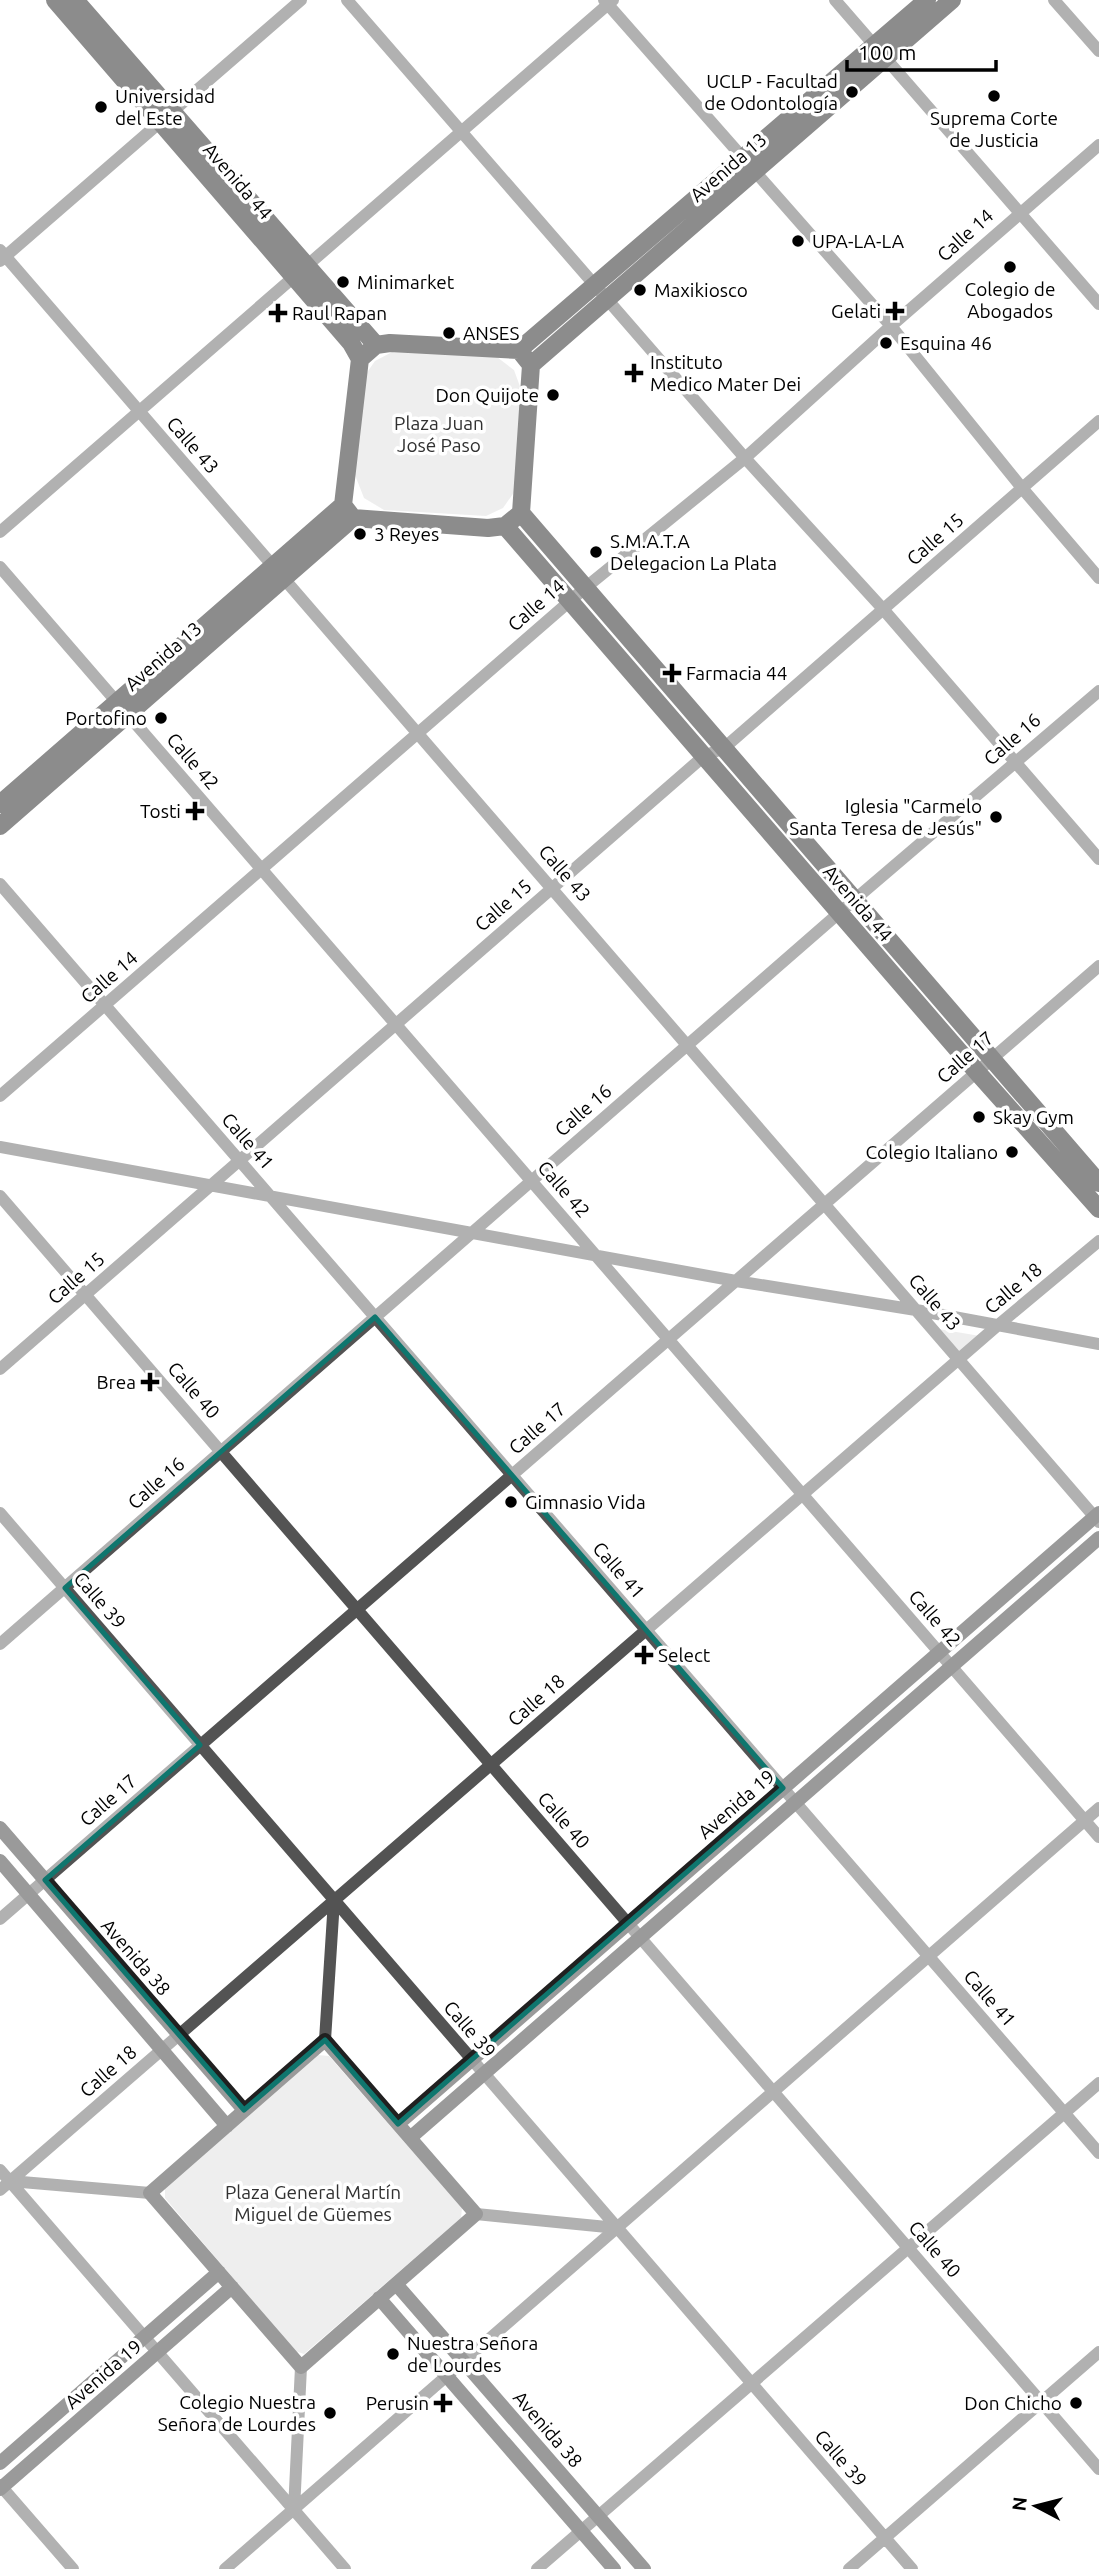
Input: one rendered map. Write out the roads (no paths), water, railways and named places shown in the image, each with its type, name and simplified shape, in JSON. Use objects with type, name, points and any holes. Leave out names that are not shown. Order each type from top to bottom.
[{"type":"main road","name":"Avenida 44","points":[[55,0],[165,117],[300,273],[360,359]]},
{"type":"main road","name":"Avenida 44","points":[[75,0],[165,117]]},
{"type":"main road","name":"Avenida 13","points":[[880,51],[927,0]]},
{"type":"main road","name":"Avenida 13","points":[[531,365],[607,299],[748,165],[880,51],[952,0]]},
{"type":"main road","name":"Avenida 13","points":[[519,349],[594,284],[748,165]]},
{"type":"main road","name":"Avenida 44","points":[[300,273],[376,345]]},
{"type":"main road","points":[[390,344],[519,349],[531,365],[521,513],[505,526],[488,528],[348,511],[360,359],[376,345],[390,344]]},
{"type":"main road","name":"Avenida 13","points":[[0,804],[122,708],[348,511]]},
{"type":"main road","name":"Avenida 44","points":[[521,513],[1099,1183]]},
{"type":"main road","name":"Avenida 44","points":[[505,526],[977,1072],[1099,1209]]},
{"type":"main road","name":"Avenida 13","points":[[0,825],[122,708]]},
{"type":"main road","name":"Avenida 19","points":[[398,2124],[939,1652],[1098,1517]]},
{"type":"main road","name":"Avenida 19","points":[[410,2138],[1099,1538]]},
{"type":"main road","name":"Avenida 38","points":[[0,1828],[244,2110]]},
{"type":"main road","name":"Avenida 38","points":[[0,1861],[227,2126]]},
{"type":"main road","points":[[325,2040],[476,2214],[301,2367],[150,2193],[325,2040]]},
{"type":"main road","name":"Avenida 19","points":[[0,2463],[219,2272]]},
{"type":"main road","name":"Avenida 38","points":[[396,2284],[644,2569]]},
{"type":"main road","name":"Avenida 19","points":[[1,2487],[232,2287]]},
{"type":"main road","points":[[379,2298],[614,2569]]},
{"type":"street","points":[[2,256],[301,0]]},
{"type":"street","points":[[347,0],[745,458],[883,609],[1099,859]]},
{"type":"street","points":[[835,0],[1099,304]]},
{"type":"street","points":[[1054,0],[1099,51]]},
{"type":"street","points":[[0,532],[300,273],[608,1],[748,165],[891,326],[1099,578]]},
{"type":"street","name":"Calle 14","points":[[0,1096],[585,588],[745,458],[1019,212],[1099,145]]},
{"type":"street","name":"Calle 43","points":[[2,256],[1098,1517]]},
{"type":"street","name":"Calle 15","points":[[0,1369],[704,756],[724,748],[1099,421]]},
{"type":"street","name":"Calle 42","points":[[0,567],[1099,1837]]},
{"type":"street","name":"Calle 16","points":[[0,1644],[839,913],[1099,691]]},
{"type":"street","name":"Calle 41","points":[[0,884],[1099,2153]]},
{"type":"street","name":"Calle 17","points":[[0,1919],[1099,966]]},
{"type":"street","points":[[0,1147],[1099,1344]]},
{"type":"street","name":"Calle 40","points":[[0,1196],[1099,2469]]},
{"type":"street","name":"Calle 18","points":[[5,2185],[997,1326],[1099,1241]]},
{"type":"street","name":"Calle 39","points":[[0,1513],[912,2569]]},
{"type":"street","points":[[225,2569],[1099,1808]]},
{"type":"street","points":[[325,2040],[334,1900]]},
{"type":"street","points":[[537,2569],[1099,2083]]},
{"type":"street","points":[[0,2170],[5,2185],[145,2337],[345,2569]]},
{"type":"street","points":[[5,2185],[150,2193]]},
{"type":"street","points":[[476,2214],[617,2228]]},
{"type":"street","points":[[849,2569],[1099,2352]]},
{"type":"street","points":[[294,2510],[301,2367]]},
{"type":"street","points":[[1,2487],[73,2569]]},
{"type":"place","name":"UCLP - Facultad de Odontología","points":[[852,92]]},
{"type":"place","name":"Suprema Corte de Justicia","points":[[994,96]]},
{"type":"place","name":"Universidad del Este","points":[[101,107]]},
{"type":"place","name":"UPA-LA-LA","points":[[798,241]]},
{"type":"place","name":"Colegio de Abogados","points":[[1010,267]]},
{"type":"place","name":"Minimarket","points":[[343,282]]},
{"type":"place","name":"Maxikiosco","points":[[640,290]]},
{"type":"place","name":"Gelati","points":[[895,311]]},
{"type":"place","name":"Raul Rapan","points":[[278,313]]},
{"type":"place","name":"ANSES","points":[[449,333]]},
{"type":"place","name":"Esquina 46","points":[[886,343]]},
{"type":"place","name":"Instituto Medico Mater Dei","points":[[634,373]]},
{"type":"place","name":"Don Quijote","points":[[553,395]]},
{"type":"place","name":"3 Reyes","points":[[360,534]]},
{"type":"place","name":"S.M.A.T.A Delegacion La Plata","points":[[596,552]]},
{"type":"place","name":"Farmacia 44","points":[[672,673]]},
{"type":"place","name":"Portofino","points":[[161,718]]},
{"type":"place","name":"Tosti","points":[[195,811]]},
{"type":"place","name":"Iglesia \"Carmelo Santa Teresa de Jesús\"","points":[[996,817]]},
{"type":"place","name":"Skay Gym","points":[[979,1117]]},
{"type":"place","name":"Colegio Italiano","points":[[1012,1152]]},
{"type":"place","name":"Brea","points":[[150,1382]]},
{"type":"place","name":"Gimnasio Vida","points":[[511,1502]]},
{"type":"place","name":"Select","points":[[644,1655]]},
{"type":"place","name":"Nuestra Señora de Lourdes","points":[[393,2354]]},
{"type":"place","name":"Perusin","points":[[443,2403]]},
{"type":"place","name":"Don Chicho","points":[[1076,2403]]},
{"type":"place","name":"Colegio Nuestra Señora de Lourdes","points":[[330,2413]]},
{"type":"park label","name":"Plaza Juan José Paso","points":[[439,434]]},
{"type":"park label","name":"Plaza General Martín Miguel de Güemes","points":[[313,2203]]}]
